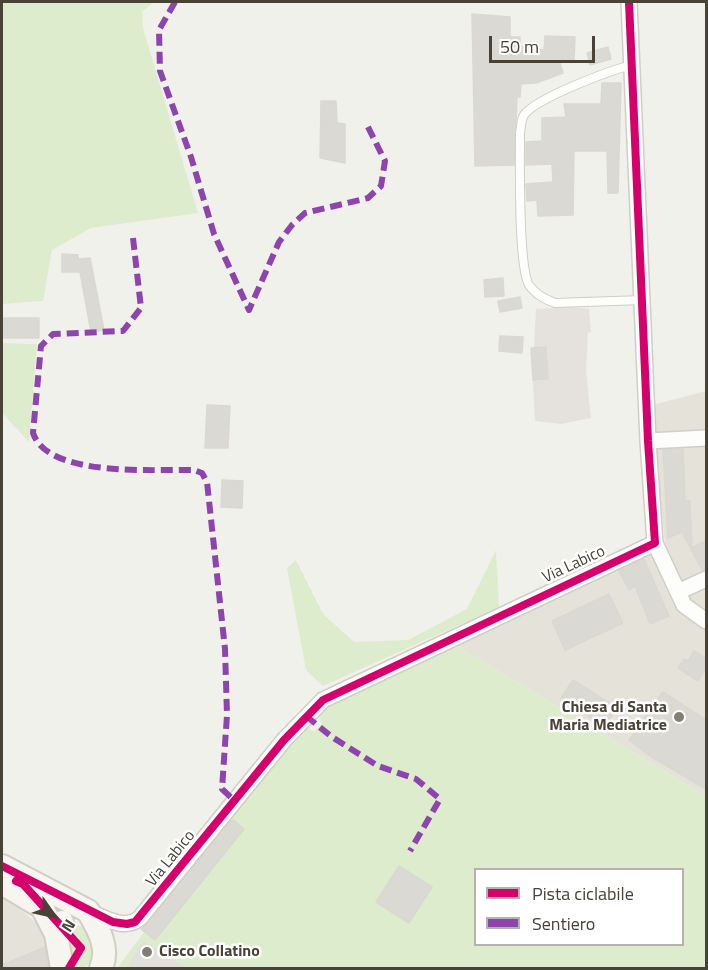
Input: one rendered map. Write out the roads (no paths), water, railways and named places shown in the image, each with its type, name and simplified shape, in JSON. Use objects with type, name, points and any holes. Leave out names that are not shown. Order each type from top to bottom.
[{"type":"street","points":[[629,2],[648,441],[655,543],[688,609],[706,621]]},
{"type":"street","points":[[648,441],[706,438]]},
{"type":"street","name":"Via Labico","points":[[88,911],[118,923],[129,924],[140,918],[284,740],[323,700],[655,543]]},
{"type":"street","points":[[678,592],[706,579]]},
{"type":"street","points":[[2,866],[88,911],[102,938],[102,968]]},
{"type":"street","points":[[2,883],[42,907],[56,934],[61,968]]},
{"type":"street","points":[[56,934],[67,918],[88,911]]},
{"type":"lane","points":[[633,64],[610,70],[525,113],[520,133],[521,197],[525,268],[528,283],[537,294],[555,303],[643,300]]},
{"type":"place","name":"Chiesa di Santa Maria Mediatrice","points":[[679,717]]},
{"type":"place","name":"Cisco Collatino","points":[[147,952]]}]
